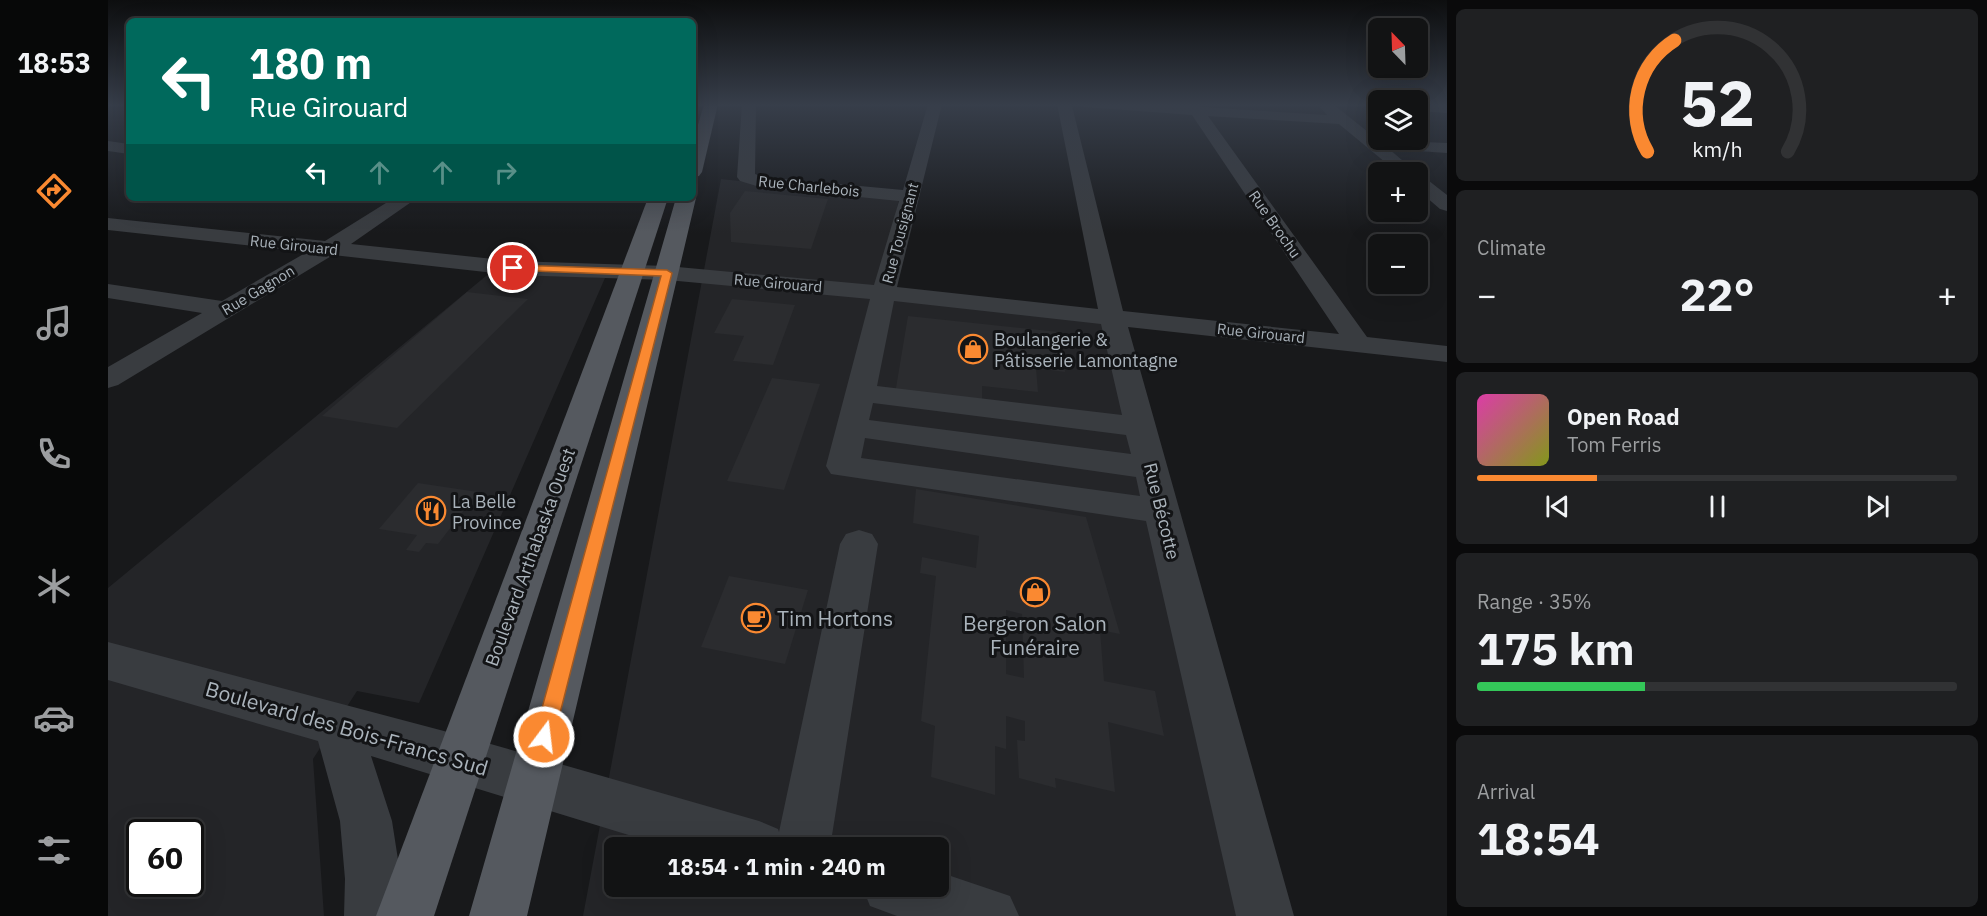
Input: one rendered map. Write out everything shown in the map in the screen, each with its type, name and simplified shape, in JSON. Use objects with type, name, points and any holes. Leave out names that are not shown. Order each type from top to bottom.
[{"type":"main road","name":"Boulevard Arthabaska Ouest","points":[[498,916],[532,780],[649,272],[658,201]]},
{"type":"main road","name":"Boulevard Arthabaska Ouest","points":[[405,916],[459,758],[649,272],[684,201]]},
{"type":"street","name":"Rue Charlebois","points":[[747,147],[746,177],[760,182],[910,196]]},
{"type":"street","name":"Rue Tousignant","points":[[923,147],[884,293],[843,466],[1162,511]]},
{"type":"street","name":"Rue Bécotte","points":[[1074,147],[1112,317],[1265,916]]},
{"type":"street","name":"Rue Brochu","points":[[1221,147],[1358,344]]},
{"type":"street","points":[[1428,147],[1447,148]]},
{"type":"street","points":[[1380,150],[1395,162]]},
{"type":"street","points":[[1428,189],[1447,205]]},
{"type":"street","name":"Rue Gagnon","points":[[108,379],[328,249],[402,201]]},
{"type":"street","name":"Rue Girouard","points":[[108,224],[513,268],[649,272],[884,293],[1447,354]]},
{"type":"street","points":[[108,291],[226,309]]},
{"type":"street","points":[[860,393],[1140,427]]},
{"type":"street","points":[[852,427],[1151,468]]},
{"type":"street","points":[[805,837],[859,544]]},
{"type":"street","name":"Boulevard des Bois-Francs Sud","points":[[108,661],[459,758],[722,837]]},
{"type":"street","points":[[337,724],[366,821],[373,879],[373,916]]},
{"type":"street","points":[[927,897],[990,916]]},
{"type":"shaded area","points":[[721,179],[899,199],[878,295],[1104,320],[1240,916],[583,916]]},
{"type":"shaded area","points":[[492,271],[605,278],[419,703],[357,691],[313,759],[324,916],[108,916],[108,588]]},
{"type":"building","points":[[745,191],[828,199],[811,249],[731,242],[730,213]]},
{"type":"building","points":[[467,292],[528,299],[397,428],[322,416]]},
{"type":"building","points":[[732,299],[795,305],[773,365],[733,361],[744,336],[714,333]]},
{"type":"building","points":[[908,316],[1059,332],[1065,372],[1036,368],[1038,392],[982,386],[982,405],[895,394]]},
{"type":"building","points":[[772,378],[820,384],[784,490],[727,481]]},
{"type":"building","points":[[418,483],[478,492],[438,544],[426,543],[419,552],[406,550],[417,535],[379,529]]},
{"type":"building","points":[[916,489],[1086,517],[1120,634],[1100,630],[1104,681],[1155,691],[1164,736],[1108,722],[1115,792],[1055,778],[1056,788],[1019,778],[1017,740],[1025,741],[1025,721],[1006,716],[1006,749],[995,746],[995,795],[931,777],[935,726],[921,721],[936,576],[920,573],[922,557],[976,568],[979,536],[913,523]],"holes":[[[1006,610],[1022,614],[1024,678],[1006,674]]]},
{"type":"building","name":"Tim Hortons","points":[[729,576],[808,590],[785,664],[701,647]]},
{"type":"place","name":"Boulangerie & Pâtisserie Lamontagne","points":[[973,349]]},
{"type":"place","name":"La Belle Province","points":[[431,511]]},
{"type":"place","name":"Bergeron Salon Funéraire","points":[[1035,592]]},
{"type":"place","name":"Tim Hortons","points":[[756,618]]},
{"type":"route","points":[[513,268],[667,273],[544,737]]}]
